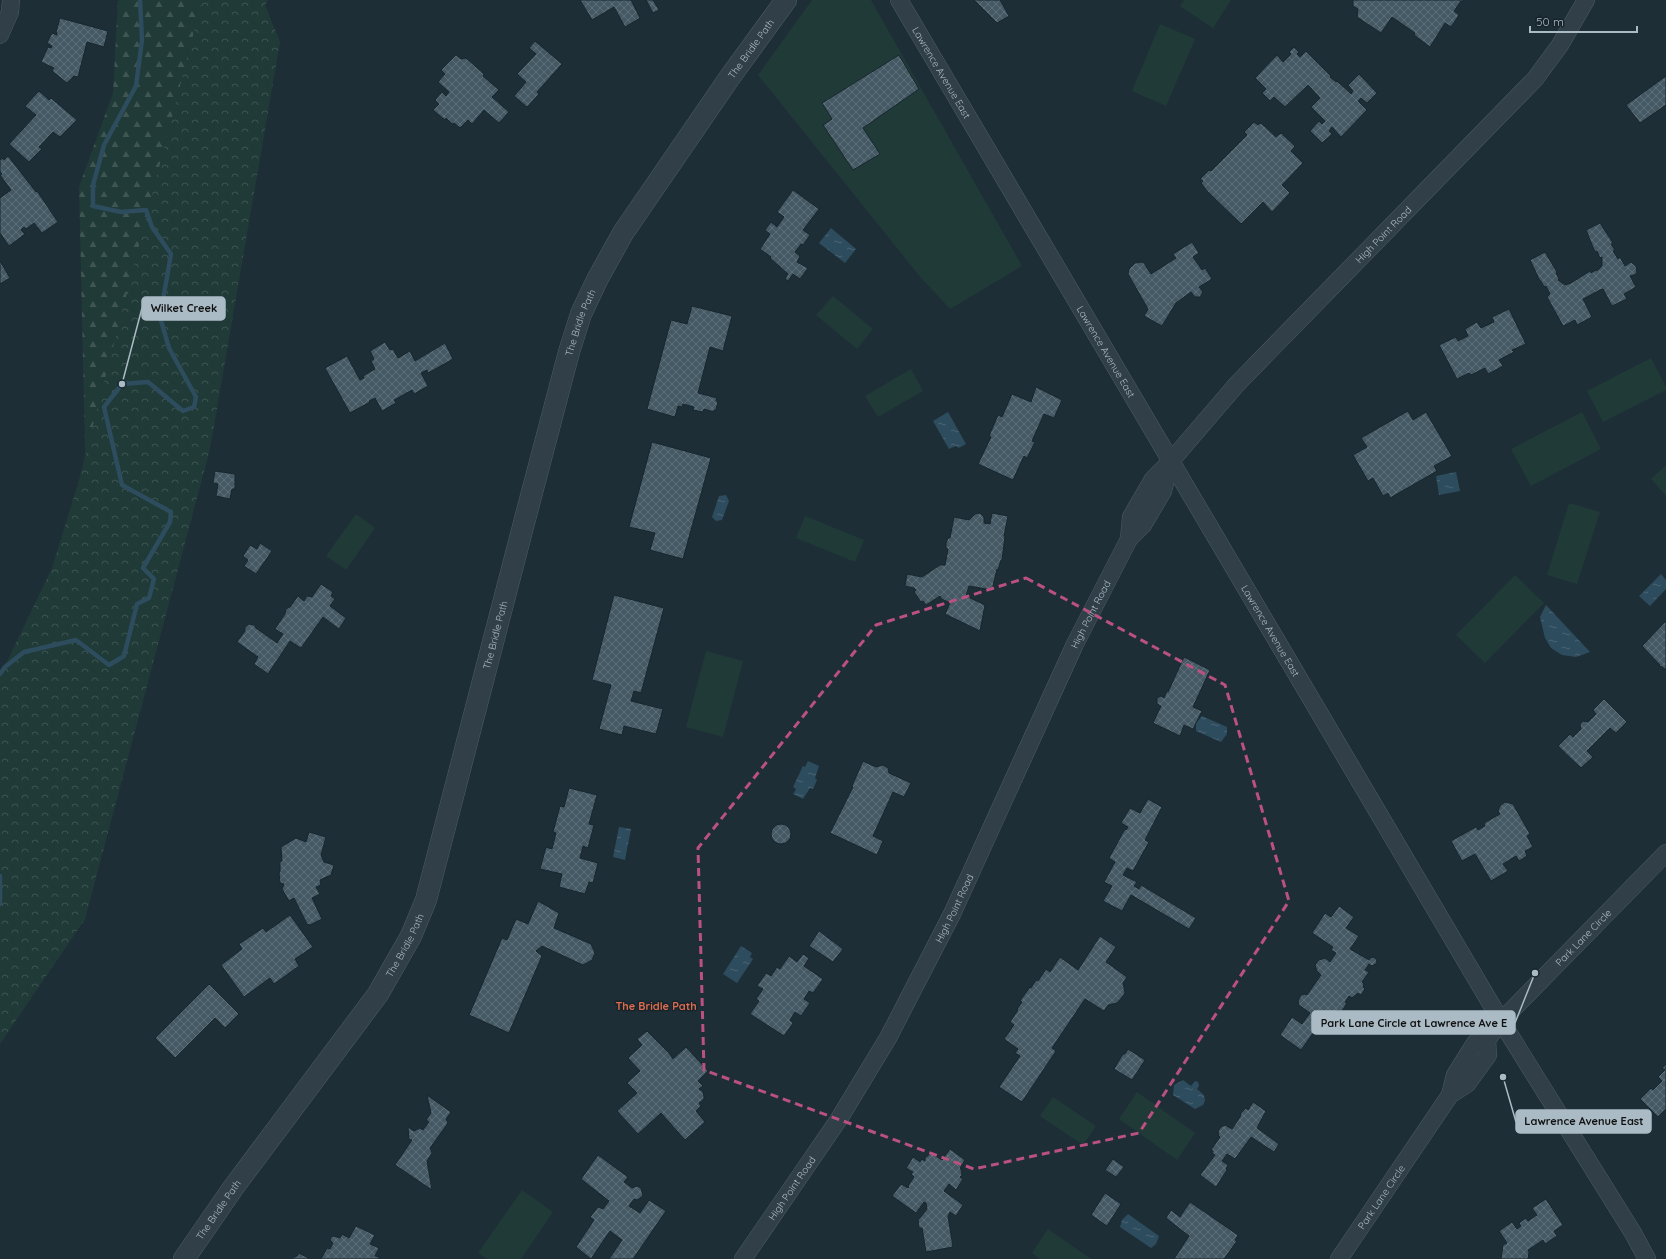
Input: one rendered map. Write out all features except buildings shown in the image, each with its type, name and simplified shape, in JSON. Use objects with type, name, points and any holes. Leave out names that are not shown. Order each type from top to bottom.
[{"type":"street","points":[[0,35],[10,12],[12,0]]},
{"type":"street","name":"The Bridle Path","points":[[184,1259],[233,1188],[378,994],[411,936],[426,900],[569,352],[581,314],[597,280],[623,233],[730,77],[786,0]]},
{"type":"street","name":"Lawrence Avenue East","points":[[899,0],[1500,1021],[1647,1259]]},
{"type":"street","name":"High Point Road","points":[[743,1259],[839,1119],[888,1038],[952,914],[1075,644],[1129,539],[1143,525],[1163,491],[1171,461],[1237,384],[1535,79],[1560,45],[1586,0]]},
{"type":"street","name":"Park Lane Circle","points":[[1339,1259],[1450,1095],[1455,1075],[1475,1043],[1487,1040],[1500,1021],[1666,853]]},
{"type":"highlighted area","points":[[1026,578],[1225,685],[1289,901],[1139,1133],[974,1169],[704,1070],[698,848],[876,625]]},
{"type":"green space","points":[[118,0],[268,0],[209,47],[215,204],[87,535],[79,187],[113,93]]},
{"type":"green space","points":[[202,0],[268,0],[265,5],[280,42],[210,449],[85,919],[0,1044],[0,676],[52,568],[79,480]]},
{"type":"green space","points":[[812,0],[871,0],[1022,266],[950,309],[921,278],[758,75]]},
{"type":"green space","points":[[1184,0],[1231,0],[1213,28],[1180,6]]},
{"type":"green space","points":[[1160,24],[1195,39],[1166,106],[1132,91]]},
{"type":"green space","points":[[833,296],[873,329],[857,349],[816,315]]},
{"type":"green space","points":[[1651,358],[1666,387],[1666,390],[1603,422],[1587,391]]},
{"type":"green space","points":[[911,369],[923,391],[878,417],[865,396]]},
{"type":"green space","points":[[1582,412],[1601,449],[1531,486],[1511,449]]},
{"type":"green space","points":[[1666,465],[1666,496],[1651,479]]},
{"type":"green space","points":[[1569,503],[1600,512],[1577,584],[1547,575]]},
{"type":"green space","points":[[356,514],[375,528],[346,570],[326,556]]},
{"type":"green space","points":[[805,516],[864,540],[855,562],[796,538]]},
{"type":"green space","points":[[1515,575],[1544,603],[1485,663],[1456,635]]},
{"type":"green space","points":[[706,651],[743,661],[723,737],[686,727]]},
{"type":"green space","points":[[1137,1092],[1195,1133],[1177,1160],[1119,1119]]},
{"type":"green space","points":[[1053,1097],[1096,1126],[1083,1145],[1040,1116]]},
{"type":"green space","points":[[522,1190],[553,1212],[521,1259],[487,1259],[478,1253]]},
{"type":"green space","points":[[1048,1229],[1091,1259],[1040,1259],[1032,1253]]},
{"type":"water","points":[[831,228],[856,249],[845,263],[819,243]]},
{"type":"water","points":[[948,412],[966,444],[959,448],[956,446],[949,449],[933,421]]},
{"type":"water","points":[[1456,472],[1460,491],[1439,495],[1436,476]]},
{"type":"water","points":[[726,495],[729,501],[722,520],[716,521],[712,517],[719,496]]},
{"type":"water","points":[[1661,574],[1666,580],[1666,589],[1650,606],[1639,596]]},
{"type":"water","points":[[1546,605],[1590,652],[1576,657],[1562,655],[1551,648],[1545,638],[1540,617]]},
{"type":"water","points":[[1202,716],[1227,727],[1227,734],[1221,742],[1196,731],[1196,723]]},
{"type":"water","points":[[808,761],[819,766],[815,778],[817,780],[813,789],[810,788],[803,799],[793,794],[796,789],[793,787],[803,766],[805,767]]},
{"type":"water","points":[[619,827],[631,829],[625,860],[613,857]]},
{"type":"water","points":[[741,946],[752,953],[750,957],[753,959],[737,983],[723,974]]},
{"type":"water","points":[[1183,1080],[1191,1086],[1195,1081],[1198,1082],[1199,1086],[1197,1089],[1204,1095],[1205,1101],[1203,1105],[1195,1109],[1173,1095],[1174,1085]]},
{"type":"water","points":[[1128,1214],[1159,1236],[1156,1244],[1151,1248],[1120,1227],[1122,1220]]},
{"type":"waterway","points":[[0,674],[5,667],[24,652],[76,640],[109,665],[124,656],[137,604],[149,598],[154,579],[143,568],[170,522],[171,512],[122,485],[104,407],[122,384],[148,382],[183,411],[194,407],[196,397],[169,348],[160,317],[171,254],[152,227],[146,210],[121,212],[93,206],[93,185],[104,145],[136,86],[142,40],[140,0]]},
{"type":"waterway","points":[[0,876],[0,904]]},
{"type":"place","name":"Wilket Creek","points":[[122,384]]},
{"type":"place","name":"Park Lane Circle at Lawrence Ave E","points":[[1535,973]]},
{"type":"place","name":"Lawrence Avenue East","points":[[1503,1077]]},
{"type":"district","name":"The Bridle Path","points":[[656,1006]]}]
